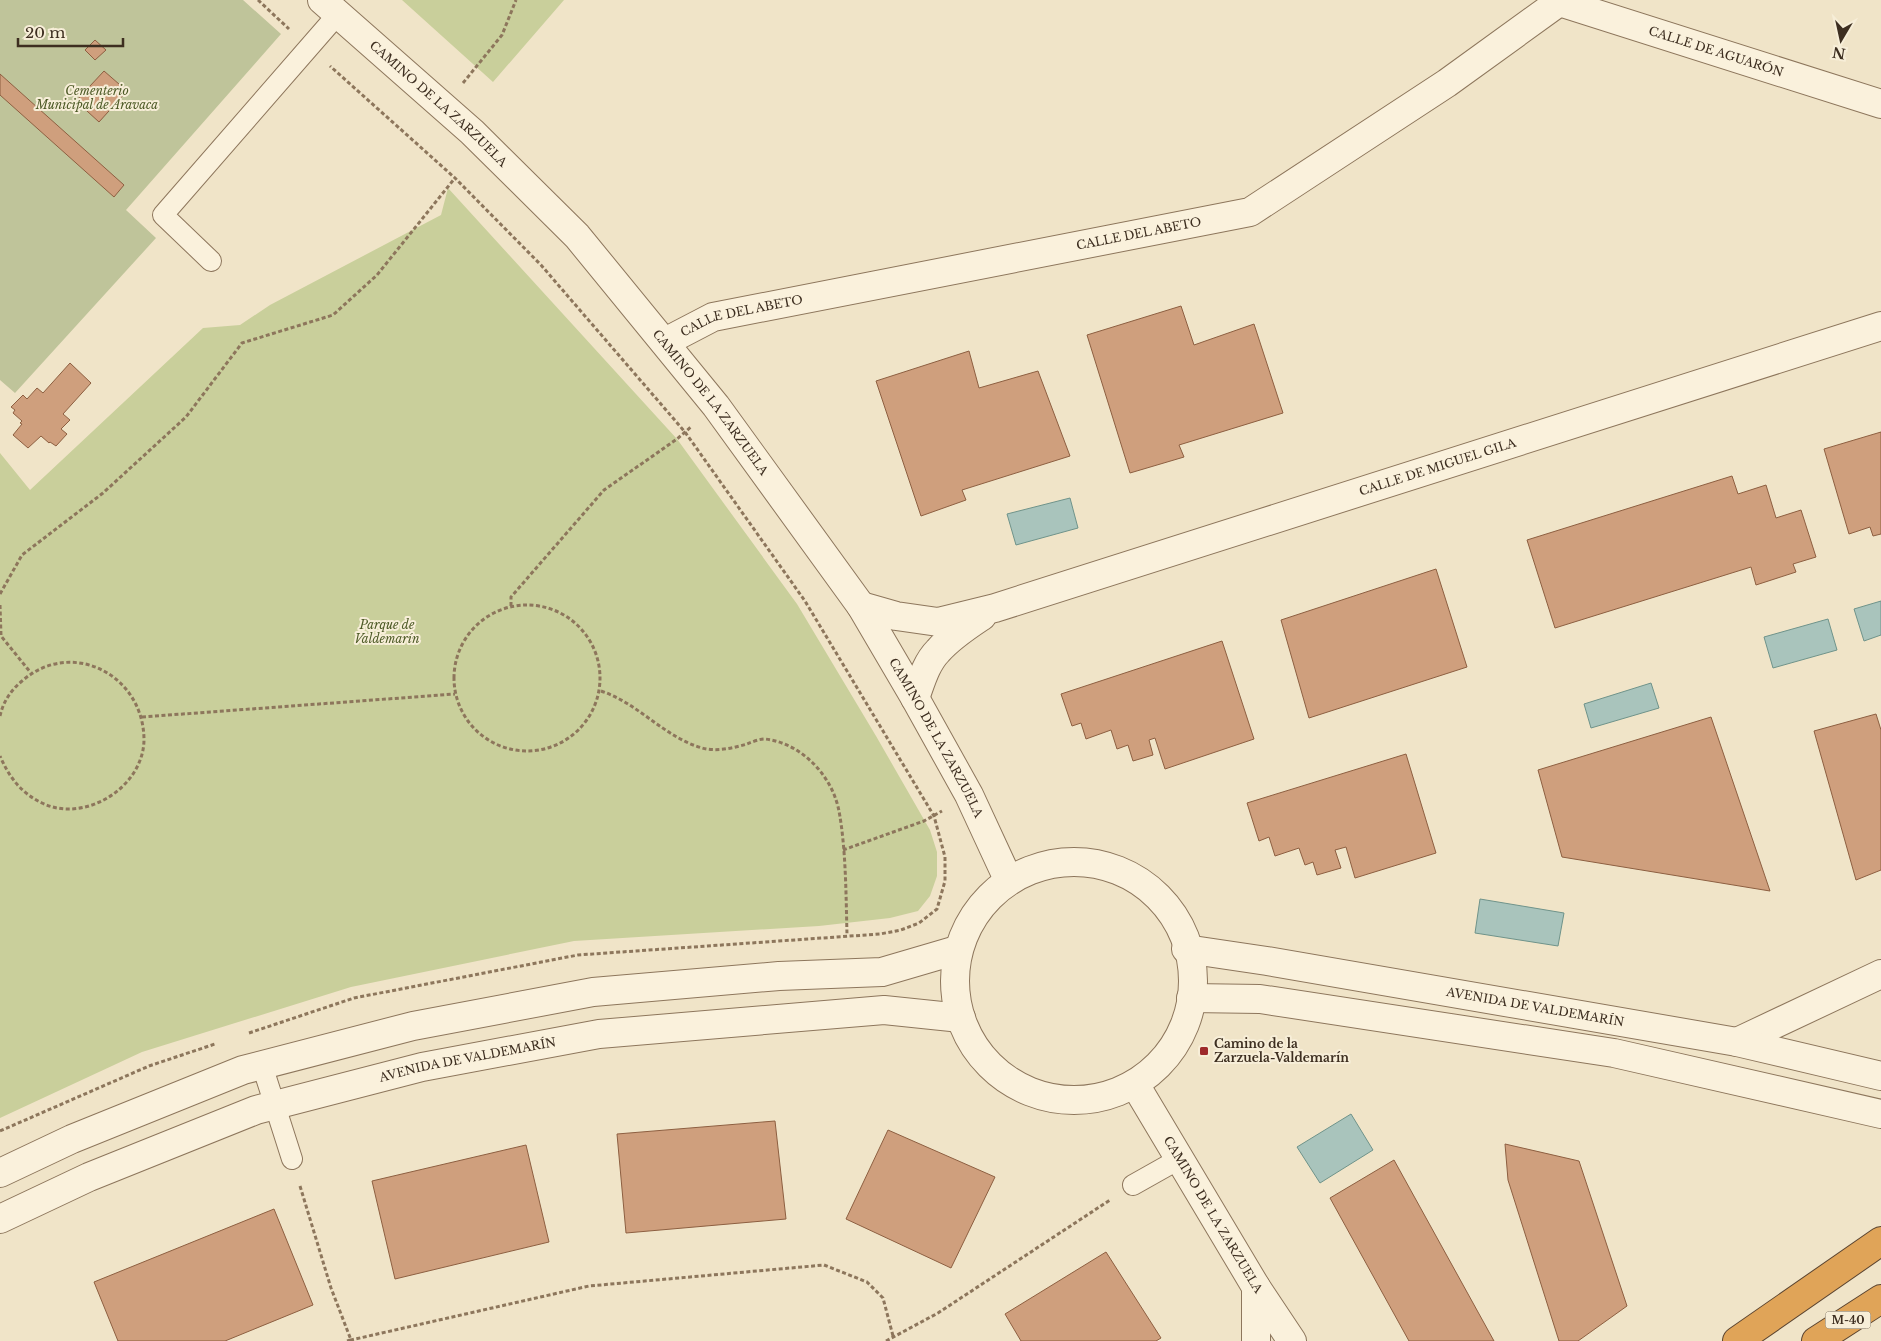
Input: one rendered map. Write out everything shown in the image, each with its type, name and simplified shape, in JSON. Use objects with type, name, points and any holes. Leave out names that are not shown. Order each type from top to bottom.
[{"type":"highway","points":[[1737,1341],[1881,1241]]},
{"type":"highway","name":"M-40","points":[[1816,1341],[1881,1299]]},
{"type":"street","name":"CALLE DE AGUARÓN","points":[[1557,1],[1881,104]]},
{"type":"street","name":"CALLE DEL ABETO","points":[[665,342],[713,317],[1250,212],[1447,83],[1557,1]]},
{"type":"street","name":"CAMINO DE LA ZARZUELA","points":[[330,7],[472,132],[577,236],[716,406],[861,606],[969,795],[1008,877]]},
{"type":"street","name":"CALLE DE MIGUEL GILA","points":[[861,606],[896,616],[938,622],[995,608],[1881,326]]},
{"type":"street","name":"CALLE DE MIGUEL GILA","points":[[915,698],[927,668],[937,651],[963,628],[995,608]]},
{"type":"street","points":[[1067,859],[1128,873],[1174,915],[1186,949],[1194,973],[1190,1017],[1180,1040],[1170,1056],[1154,1073],[1136,1086],[1097,1100],[1062,1099],[1031,1092],[1003,1075],[982,1055],[961,1018],[957,950],[975,908],[1008,877],[1067,859]]},
{"type":"street","name":"AVENIDA DE VALDEMARÍN","points":[[1186,949],[1276,962],[1737,1042],[1881,1076]]},
{"type":"street","points":[[0,1173],[72,1139],[243,1070],[413,1026],[593,992],[779,976],[882,972],[957,950]]},
{"type":"street","points":[[1737,1042],[1878,977]]},
{"type":"street","points":[[1191,998],[1260,998],[1614,1053],[1881,1114]]},
{"type":"street","name":"AVENIDA DE VALDEMARÍN","points":[[0,1219],[89,1177],[256,1110],[422,1067],[599,1034],[884,1010],[961,1018]]},
{"type":"street","name":"CAMINO DE LA ZARZUELA","points":[[1136,1086],[1181,1158],[1256,1287],[1292,1341]]},
{"type":"street","points":[[1256,1287],[1256,1341]]},
{"type":"lane","points":[[211,261],[163,214],[309,47],[330,7]]},
{"type":"lane","points":[[262,1066],[292,1159]]},
{"type":"lane","points":[[1133,1185],[1181,1158]]},
{"type":"path","points":[[258,0],[455,178],[541,266],[685,432],[805,601],[934,816]]},
{"type":"path","points":[[443,107],[502,35],[516,0]]},
{"type":"path","points":[[0,594],[22,555],[103,493],[186,417],[242,343],[333,315],[377,275],[455,178]]},
{"type":"path","points":[[511,606],[511,598],[604,490],[685,432],[716,406]]},
{"type":"path","points":[[0,605],[1,636],[31,673]]},
{"type":"path","points":[[541,605],[568,615],[589,636],[600,662],[600,692],[590,718],[570,739],[543,750],[514,751],[487,741],[466,720],[455,694],[454,665],[465,638],[485,617],[511,606],[541,605]]},
{"type":"path","points":[[0,716],[1,708],[14,688],[31,673],[52,664],[75,662],[97,667],[118,679],[132,696],[142,717],[144,740],[139,762],[127,782],[110,797],[89,806],[65,809],[43,804],[23,792],[8,775],[0,756]]},
{"type":"path","points":[[600,692],[616,696],[687,744],[710,750],[740,746],[763,739],[787,744],[808,757],[828,782],[839,810],[847,936]]},
{"type":"path","points":[[142,717],[455,694]]},
{"type":"path","points":[[843,850],[934,816],[969,795]]},
{"type":"path","points":[[292,1159],[350,1340],[589,1286],[824,1265],[866,1282],[884,1298],[893,1336]]},
{"type":"path","points":[[886,1341],[938,1313],[1133,1185]]},
{"type":"green space","name":"Cementerio Municipal de Aravaca","points":[[0,0],[243,0],[281,34],[126,210],[156,238],[15,393],[0,380]]},
{"type":"green space","points":[[402,0],[564,0],[493,82]]},
{"type":"green space","name":"Parque de Valdemarín","points":[[448,188],[677,439],[797,604],[930,830],[937,852],[937,876],[930,896],[918,911],[890,918],[819,926],[574,941],[351,987],[142,1052],[0,1118],[0,453],[30,490],[203,328],[240,325],[270,305],[441,215]]},
{"type":"water","points":[[1070,498],[1078,528],[1016,545],[1007,514]]},
{"type":"water","points":[[1881,601],[1881,635],[1864,641],[1854,609]]},
{"type":"water","points":[[1828,619],[1837,650],[1773,668],[1764,637]]},
{"type":"water","points":[[1651,683],[1659,708],[1591,728],[1584,704]]},
{"type":"water","points":[[1480,899],[1564,913],[1558,946],[1475,933]]},
{"type":"water","points":[[1351,1114],[1373,1150],[1320,1183],[1297,1147]]},
{"type":"building","points":[[95,40],[106,50],[95,60],[85,50]]},
{"type":"building","points":[[104,71],[127,91],[99,122],[76,101]]},
{"type":"building","points":[[0,74],[124,185],[114,197],[0,95]]},
{"type":"building","points":[[1181,306],[1194,345],[1254,324],[1283,413],[1179,445],[1184,457],[1130,473],[1087,335]]},
{"type":"building","points":[[969,351],[979,388],[1038,371],[1070,456],[962,490],[966,500],[921,516],[876,381]]},
{"type":"building","points":[[70,363],[91,383],[63,414],[70,420],[61,429],[67,434],[56,446],[41,436],[28,448],[13,435],[22,424],[20,423],[22,421],[13,413],[15,410],[11,407],[23,395],[27,399],[37,388],[43,393]]},
{"type":"building","points":[[1881,432],[1881,534],[1873,536],[1870,527],[1849,534],[1824,449]]},
{"type":"building","points":[[1732,476],[1738,494],[1766,485],[1776,518],[1801,510],[1816,557],[1793,564],[1796,572],[1756,585],[1751,567],[1555,628],[1527,540]]},
{"type":"building","points":[[1436,569],[1467,667],[1309,718],[1281,620]]},
{"type":"building","points":[[1222,641],[1254,739],[1165,769],[1155,738],[1149,740],[1153,755],[1133,761],[1128,745],[1117,749],[1111,730],[1086,739],[1081,723],[1072,726],[1061,694]]},
{"type":"building","points":[[1876,714],[1881,730],[1881,870],[1856,880],[1814,731]]},
{"type":"building","points":[[1711,717],[1770,891],[1562,857],[1538,770]]},
{"type":"building","points":[[1406,754],[1436,853],[1355,878],[1346,847],[1335,850],[1341,868],[1317,875],[1313,862],[1305,865],[1299,848],[1275,856],[1269,837],[1259,841],[1247,803]]},
{"type":"building","points":[[775,1121],[786,1219],[626,1233],[617,1134]]},
{"type":"building","points":[[888,1130],[995,1177],[951,1268],[846,1219]]},
{"type":"building","points":[[1505,1144],[1579,1161],[1627,1306],[1578,1341],[1559,1341],[1508,1180]]},
{"type":"building","points":[[526,1145],[549,1242],[395,1279],[372,1181]]},
{"type":"building","points":[[1394,1160],[1494,1341],[1409,1341],[1330,1198]]},
{"type":"building","points":[[274,1209],[313,1305],[225,1341],[118,1341],[94,1282]]},
{"type":"building","points":[[1106,1252],[1161,1338],[1156,1341],[1021,1341],[1005,1314]]},
{"type":"place","name":"Camino de la Zarzuela-Valdemarín","points":[[1204,1051]]}]
